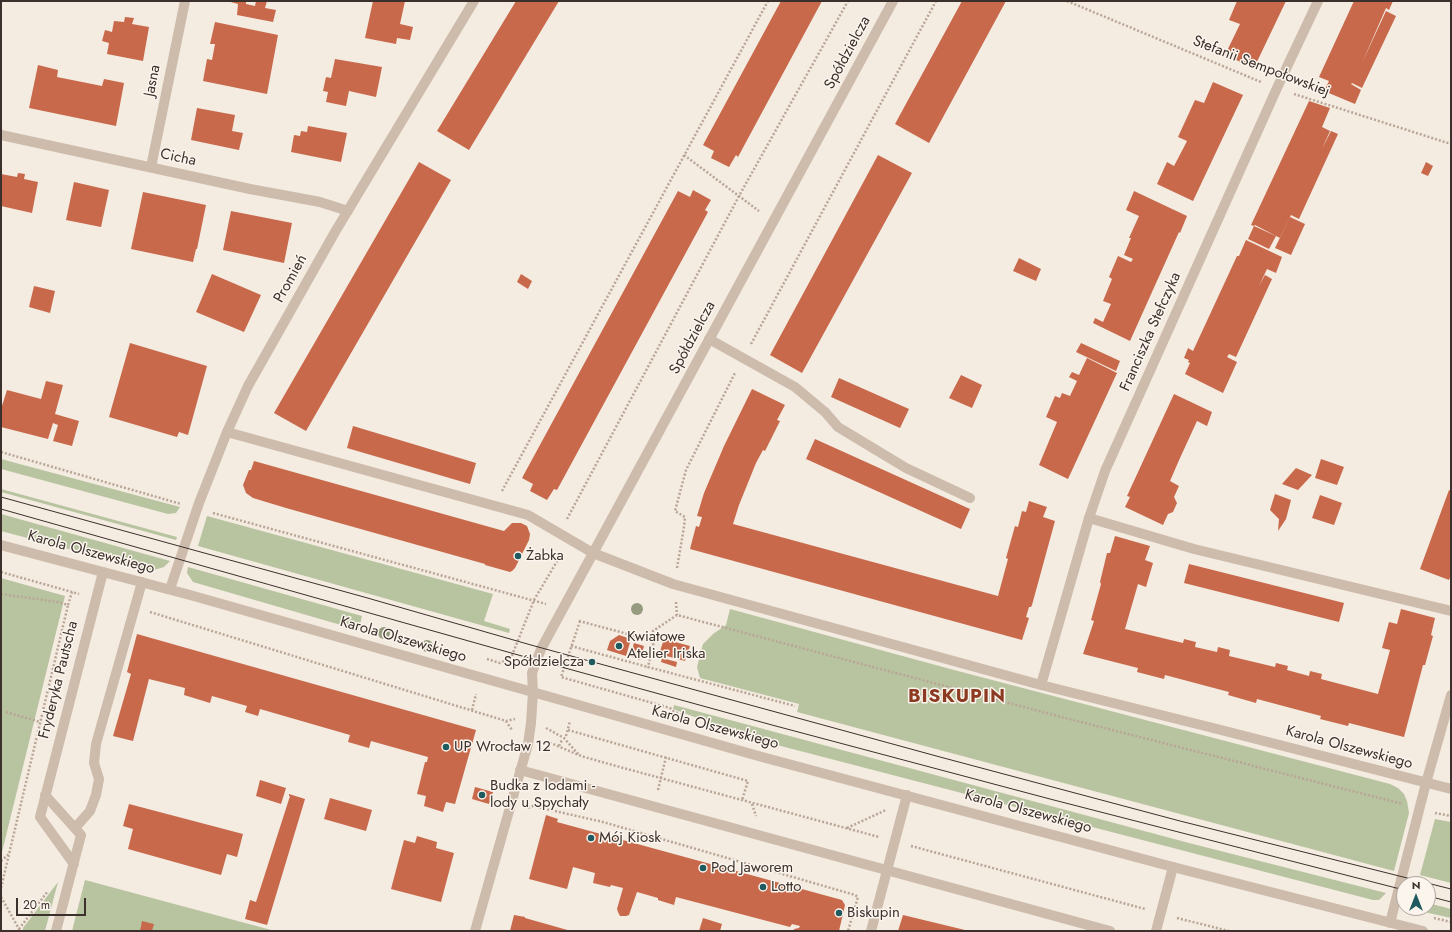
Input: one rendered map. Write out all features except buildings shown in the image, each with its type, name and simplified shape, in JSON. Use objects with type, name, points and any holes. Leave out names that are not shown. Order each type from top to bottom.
[{"type":"street","name":"Jasna","points":[[151,167],[185,1]]},
{"type":"street","name":"Promień","points":[[170,589],[199,503],[227,432],[248,386],[335,232],[474,1]]},
{"type":"street","name":"Spółdzielcza","points":[[475,931],[529,736],[533,692],[532,673],[536,660],[893,1]]},
{"type":"street","name":"Franciszka Stefczyka","points":[[1040,685],[1089,518],[1105,472],[1277,88],[1318,1]]},
{"type":"street","name":"Cicha","points":[[1,135],[250,189],[320,202],[348,211]]},
{"type":"street","points":[[709,340],[795,387],[825,412],[838,427],[906,468],[970,498]]},
{"type":"street","name":"Karola Olszewskiego","points":[[227,432],[528,515],[593,553],[673,584],[1040,685],[1451,789]]},
{"type":"street","points":[[1089,518],[1194,549],[1451,611]]},
{"type":"street","name":"Karola Olszewskiego","points":[[1,545],[170,589],[762,757],[1173,867],[1423,931]]},
{"type":"street","name":"Fryderyka Pautscha","points":[[74,864],[40,817],[103,572]]},
{"type":"street","points":[[75,828],[90,812],[96,795],[99,779],[94,763],[96,744],[142,582]]},
{"type":"street","points":[[1390,923],[1426,783],[1451,695]]},
{"type":"street","points":[[520,770],[1110,931]]},
{"type":"street","points":[[45,795],[81,835],[56,931]]},
{"type":"street","points":[[871,931],[907,795]]},
{"type":"street","points":[[1156,931],[1173,867]]},
{"type":"path","points":[[494,505],[768,1]]},
{"type":"path","points":[[484,666],[486,659],[500,663],[511,658],[534,600],[559,558],[560,533],[739,196],[848,1]]},
{"type":"path","points":[[750,345],[936,1]]},
{"type":"path","name":"Stefanii Sempołowskiej","points":[[1067,1],[1277,88],[1451,144]]},
{"type":"path","points":[[684,155],[773,221]]},
{"type":"path","points":[[673,584],[685,517],[674,511],[686,470],[737,369]]},
{"type":"path","points":[[1,452],[184,505]]},
{"type":"path","points":[[207,511],[548,605]]},
{"type":"path","points":[[1,572],[72,592],[1,888]]},
{"type":"path","points":[[1,594],[58,602],[68,605]]},
{"type":"path","points":[[135,607],[506,721],[516,719]]},
{"type":"path","points":[[652,636],[653,631],[678,615],[1069,719],[1408,806]]},
{"type":"path","points":[[573,619],[654,641],[648,667]]},
{"type":"path","points":[[571,646],[795,706]]},
{"type":"path","points":[[472,710],[478,690]]},
{"type":"path","points":[[6,712],[40,722]]},
{"type":"path","points":[[566,736],[571,718]]},
{"type":"path","points":[[506,721],[512,730]]},
{"type":"path","points":[[549,728],[564,738],[581,756]]},
{"type":"path","points":[[568,730],[748,780],[742,800]]},
{"type":"path","points":[[544,740],[581,756],[880,838]]},
{"type":"path","points":[[559,746],[562,740]]},
{"type":"path","points":[[661,779],[666,757]]},
{"type":"path","points":[[533,806],[603,822],[855,894],[858,896],[848,931]]},
{"type":"path","points":[[846,828],[889,809]]},
{"type":"path","points":[[1436,813],[1451,816]]},
{"type":"path","points":[[911,846],[1229,931]]},
{"type":"path","points":[[1,861],[9,854]]},
{"type":"path","points":[[1,897],[19,930],[59,876],[70,879]]},
{"type":"green space","points":[[1,459],[180,507],[176,513],[168,514],[1,469]]},
{"type":"green space","points":[[1,489],[177,537],[176,540],[1,492]]},
{"type":"green space","points":[[1,514],[170,561],[164,567],[151,571],[1,531]]},
{"type":"green space","points":[[207,516],[493,594],[484,621],[510,629],[509,633],[198,546]]},
{"type":"green space","points":[[188,567],[362,616],[359,629],[358,630],[193,582],[187,573]]},
{"type":"green space","points":[[1,578],[65,596],[1,856]]},
{"type":"green space","points":[[730,609],[954,670],[1390,784],[1398,788],[1404,794],[1409,813],[1394,871],[797,712],[799,704],[700,678],[697,667],[703,644],[713,634],[726,625]]},
{"type":"green space","points":[[674,705],[1189,843],[1386,893],[1379,900],[1373,900],[754,739],[673,709]]},
{"type":"green space","points":[[1435,819],[1451,822],[1451,883],[1436,879],[1436,876],[1420,875]]},
{"type":"green space","points":[[85,880],[275,931],[72,931]]},
{"type":"green space","points":[[58,882],[45,931],[23,931],[23,928]]},
{"type":"green space","points":[[1436,905],[1451,909],[1451,918],[1436,915]]},
{"type":"tram line","points":[[1,497],[364,597],[531,645],[940,757],[1180,821],[1451,889]]},
{"type":"tram line","points":[[1,509],[772,725],[1050,799],[1396,888]]},
{"type":"tram line","points":[[1436,898],[1451,902]]},
{"type":"place","name":"Żabka","points":[[518,556]]},
{"type":"place","name":"Kwiatowe Atelier Iriska","points":[[619,646]]},
{"type":"place","name":"Spółdzielcza","points":[[592,662]]},
{"type":"place","name":"UP Wrocław 12","points":[[446,747]]},
{"type":"place","name":"Budka z lodami - lody u Spychały","points":[[482,795]]},
{"type":"place","name":"Mój Kiosk","points":[[591,838]]},
{"type":"place","name":"Pod Jaworem","points":[[703,868]]},
{"type":"place","name":"Lotto","points":[[763,887]]},
{"type":"place","name":"Biskupin","points":[[839,913]]},
{"type":"district","name":"BISKUPIN","points":[[957,697]]}]
